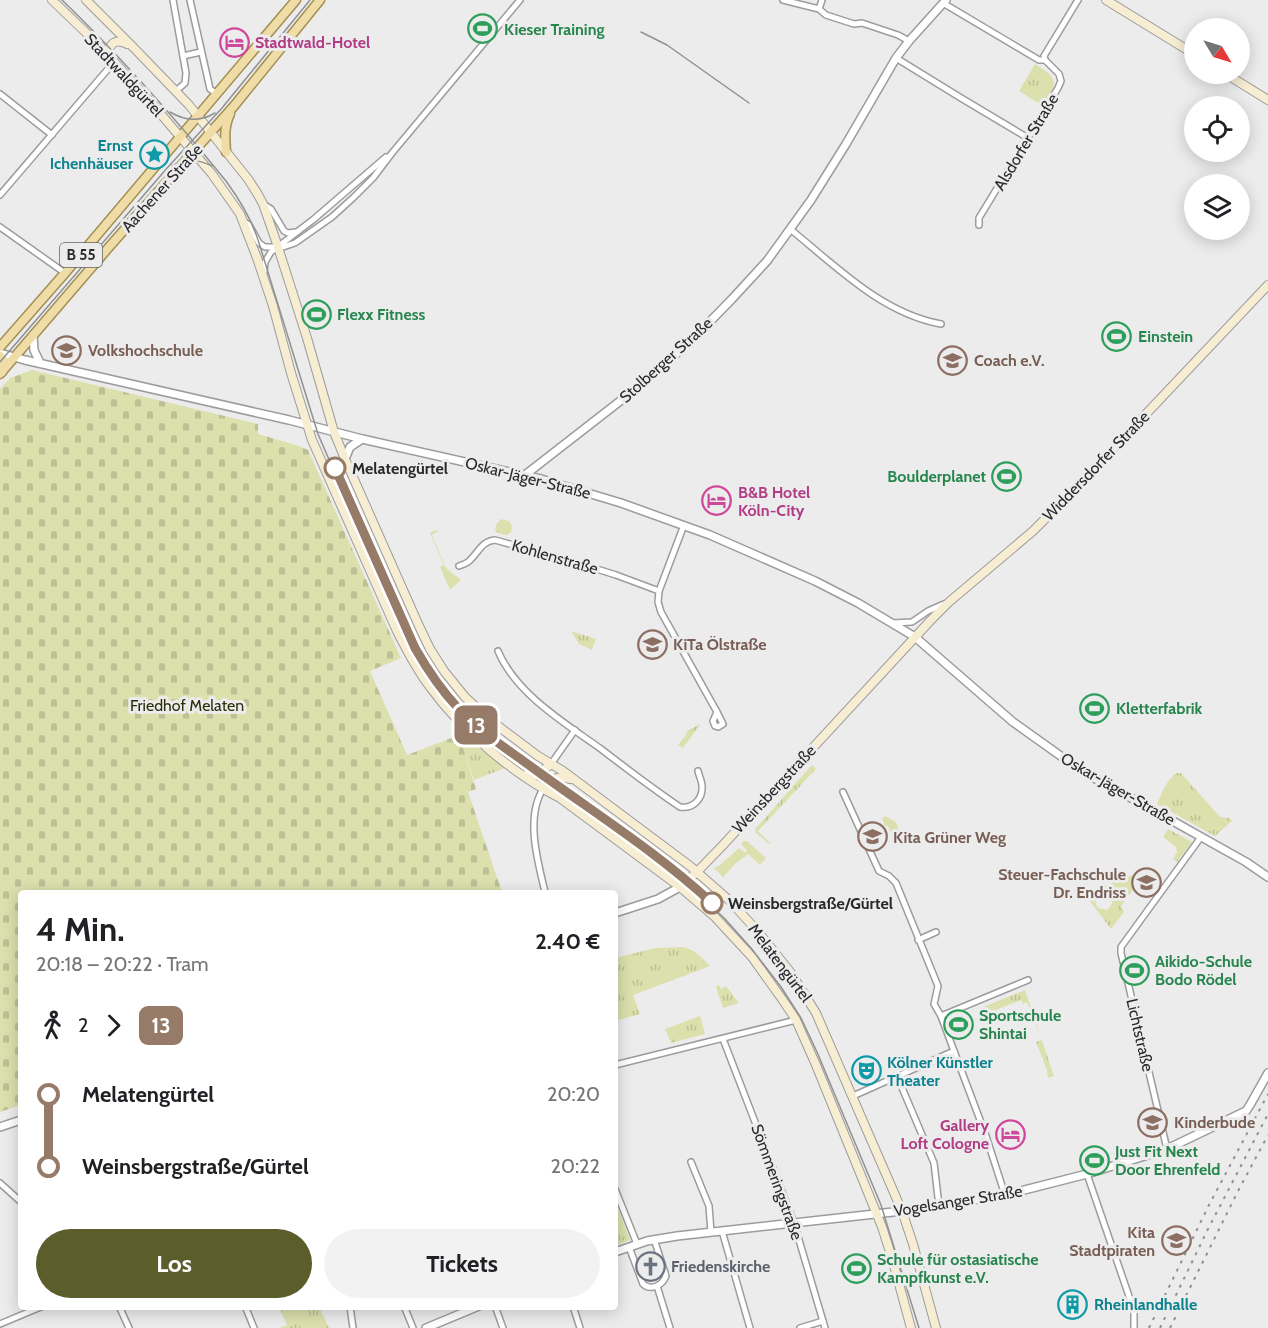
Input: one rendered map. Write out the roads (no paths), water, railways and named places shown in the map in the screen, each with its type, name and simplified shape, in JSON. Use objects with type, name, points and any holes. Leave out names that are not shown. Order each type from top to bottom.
[{"type":"main road","name":"Stadtwaldgürtel","points":[[52,0],[106,53],[194,152]]},
{"type":"main road","name":"Stadtwaldgürtel","points":[[86,0],[176,91],[210,133]]},
{"type":"main road","name":"Aachener Straße","points":[[0,347],[296,0]]},
{"type":"main road","name":"Aachener Straße","points":[[1,373],[234,106],[320,0]]},
{"type":"main road","points":[[1106,0],[1184,48]]},
{"type":"main road","points":[[106,53],[111,45],[120,40],[134,47]]},
{"type":"main road","points":[[1242,84],[1268,100]]},
{"type":"main road","points":[[226,152],[225,130],[234,106]]},
{"type":"main road","name":"Melatengürtel","points":[[210,133],[252,185],[263,204],[308,338],[334,432],[430,649],[465,697],[490,720],[697,872],[760,934],[793,975],[816,1013],[902,1211],[936,1328]]},
{"type":"main road","name":"Melatengürtel","points":[[194,152],[224,189],[244,222],[263,276],[312,440],[412,660],[430,688],[449,711],[482,743],[680,887],[724,925],[770,981],[796,1020],[816,1065],[876,1213],[892,1258],[911,1328]]},
{"type":"main road","name":"Widdersdorfer Straße","points":[[915,637],[949,602],[1033,531],[1076,489],[1268,285]]},
{"type":"main road","points":[[0,354],[4,361],[1,373]]},
{"type":"main road","name":"Weinsbergstraße","points":[[680,887],[697,872],[915,637]]},
{"type":"main road","points":[[524,775],[537,775],[551,764]]},
{"type":"main road","points":[[560,798],[553,789],[554,779],[561,776],[574,780]]},
{"type":"street","points":[[173,0],[186,73],[183,86],[176,91]]},
{"type":"street","points":[[190,0],[210,89],[218,94]]},
{"type":"street","points":[[281,259],[289,246],[310,233],[354,197],[373,178],[520,0]]},
{"type":"street","points":[[783,0],[819,9],[826,15],[909,40]]},
{"type":"street","points":[[819,9],[822,0]]},
{"type":"street","points":[[945,1],[1039,60],[1045,60],[1044,56],[1078,0]]},
{"type":"street","name":"Stolberger Straße","points":[[525,475],[628,395],[692,340],[766,261],[811,200],[896,58],[909,40],[945,1]]},
{"type":"street","points":[[183,56],[201,51]]},
{"type":"street","points":[[896,58],[1028,138]]},
{"type":"street","name":"Alsdorfer Straße","points":[[979,225],[979,218],[1061,81],[1059,74],[1045,60]]},
{"type":"street","points":[[0,195],[114,62]]},
{"type":"street","points":[[0,94],[52,135]]},
{"type":"street","points":[[263,276],[267,258],[277,247],[392,153]]},
{"type":"street","points":[[263,204],[271,209],[284,231],[288,233],[297,231]]},
{"type":"street","points":[[244,222],[249,225],[257,240],[264,246],[268,248],[289,246]]},
{"type":"street","points":[[0,227],[65,273]]},
{"type":"street","points":[[790,229],[870,294],[904,312],[928,322],[941,324]]},
{"type":"street","points":[[33,335],[34,350],[40,363]]},
{"type":"street","name":"Oskar-Jäger-Straße","points":[[0,354],[525,475],[591,493],[710,535],[803,575],[858,603],[915,637],[1013,722],[1085,773],[1246,862],[1268,877]]},
{"type":"street","points":[[345,459],[350,447],[362,439]]},
{"type":"street","points":[[684,525],[659,591],[658,602],[661,612],[717,712]]},
{"type":"street","name":"Kohlenstraße","points":[[459,566],[468,562],[483,544],[495,540],[568,560],[659,591]]},
{"type":"street","points":[[891,623],[912,622],[927,611],[949,602]]},
{"type":"street","points":[[498,651],[504,666],[540,703],[680,807],[693,806],[700,796],[702,786],[698,771]]},
{"type":"street","points":[[551,764],[575,730]]},
{"type":"street","points":[[543,789],[538,797],[534,830],[535,851],[545,890]]},
{"type":"street","points":[[843,792],[879,870],[896,883],[938,986],[934,1004],[941,1016],[985,1133],[1005,1195]]},
{"type":"street","name":"Lichtstraße","points":[[1167,1149],[1121,947],[1201,837]]},
{"type":"street","name":"Weinsbergstraße","points":[[618,912],[658,899],[680,887]]},
{"type":"street","points":[[918,940],[936,932]]},
{"type":"street","points":[[941,1016],[1028,980]]},
{"type":"street","points":[[618,1064],[796,1020]]},
{"type":"street","name":"Sömmeringstraße","points":[[723,1039],[794,1223],[825,1328]]},
{"type":"street","points":[[853,1096],[954,1051]]},
{"type":"street","name":"Vogelsanger Straße","points":[[618,1251],[654,1239],[939,1206],[1005,1195],[1087,1174],[1167,1149],[1246,1112],[1268,1073]]},
{"type":"street","points":[[897,1076],[934,1163],[939,1206]]},
{"type":"street","points":[[0,1127],[18,1121]]},
{"type":"street","points":[[691,1162],[709,1206],[711,1232]]},
{"type":"street","points":[[1087,1174],[1131,1302],[1134,1328]]},
{"type":"street","points":[[0,1183],[18,1199]]},
{"type":"street","points":[[618,1198],[643,1284],[647,1287],[661,1284],[666,1276],[654,1239]]},
{"type":"street","points":[[722,1231],[750,1328]]},
{"type":"street","points":[[657,1286],[670,1328]]},
{"type":"street","points":[[0,1324],[33,1310]]},
{"type":"street","points":[[121,1310],[129,1328]]},
{"type":"street","points":[[247,1310],[254,1328]]},
{"type":"street","points":[[351,1310],[353,1328]]},
{"type":"street","points":[[406,1310],[413,1328]]},
{"type":"street","points":[[426,1328],[469,1310]]},
{"type":"street","points":[[496,1310],[503,1328]]},
{"type":"street","points":[[574,1310],[580,1328]]},
{"type":"street","points":[[800,1328],[823,1321]]},
{"type":"tram line","points":[[62,0],[167,111],[226,181],[245,210],[259,243],[318,434],[391,603],[424,670],[455,709],[480,733],[694,889],[751,948],[781,987],[801,1018],[817,1052],[881,1205],[919,1328]]},
{"type":"tram line","points":[[0,362],[168,167],[222,108],[310,0]]},
{"type":"tram line","points":[[641,32],[667,45],[749,103]]},
{"type":"tram line","points":[[170,112],[192,119],[204,118],[215,113]]},
{"type":"tram line","points":[[172,166],[192,160],[212,166]]},
{"type":"tram line","name":"13","points":[[335,468],[415,648],[444,692],[459,709],[495,741],[679,873],[712,903]]},
{"type":"railway","points":[[1149,1328],[1209,1205],[1268,1094]]},
{"type":"railway","points":[[1160,1328],[1268,1114]]},
{"type":"railway","points":[[1170,1328],[1268,1135]]},
{"type":"place","name":"Kieser Training","points":[[483,29]]},
{"type":"place","name":"Stadtwald-Hotel","points":[[234,42]]},
{"type":"place","name":"Ernst Ichenhäuser","points":[[154,154]]},
{"type":"place","name":"Flexx Fitness","points":[[316,314]]},
{"type":"place","name":"Einstein","points":[[1117,336]]},
{"type":"place","name":"Volkshochschule","points":[[67,350]]},
{"type":"place","name":"Coach e.V.","points":[[953,360]]},
{"type":"place","name":"Melatengürtel","points":[[335,468]]},
{"type":"place","name":"Boulderplanet","points":[[1007,476]]},
{"type":"place","name":"B&B Hotel Köln-City","points":[[717,501]]},
{"type":"place","name":"KiTa Ölstraße","points":[[652,644]]},
{"type":"place","name":"Kletterfabrik","points":[[1095,708]]},
{"type":"place","name":"Kita Grüner Weg","points":[[872,837]]},
{"type":"place","name":"Steuer-Fachschule Dr. Endriss","points":[[1147,883]]},
{"type":"place","name":"Weinsbergstraße/Gürtel","points":[[712,903]]},
{"type":"place","name":"Aikido-Schule Bodo Rödel","points":[[1134,970]]},
{"type":"place","name":"Sportschule Shintai","points":[[958,1024]]},
{"type":"place","name":"Kölner Künstler Theater","points":[[866,1071]]},
{"type":"place","name":"Kinderbude","points":[[1153,1122]]},
{"type":"place","name":"Gallery Loft Cologne","points":[[1010,1134]]},
{"type":"place","name":"Just Fit Next Door Ehrenfeld","points":[[1094,1160]]},
{"type":"place","name":"Kita Stadtpiraten","points":[[1176,1241]]},
{"type":"place","name":"Friedenskirche","points":[[650,1266]]},
{"type":"place","name":"Schule für ostasiatische Kampfkunst e.V.","points":[[856,1268]]},
{"type":"place","name":"Rheinlandhalle","points":[[1073,1304]]},
{"type":"park label","name":"Friedhof Melaten","points":[[187,705]]}]
